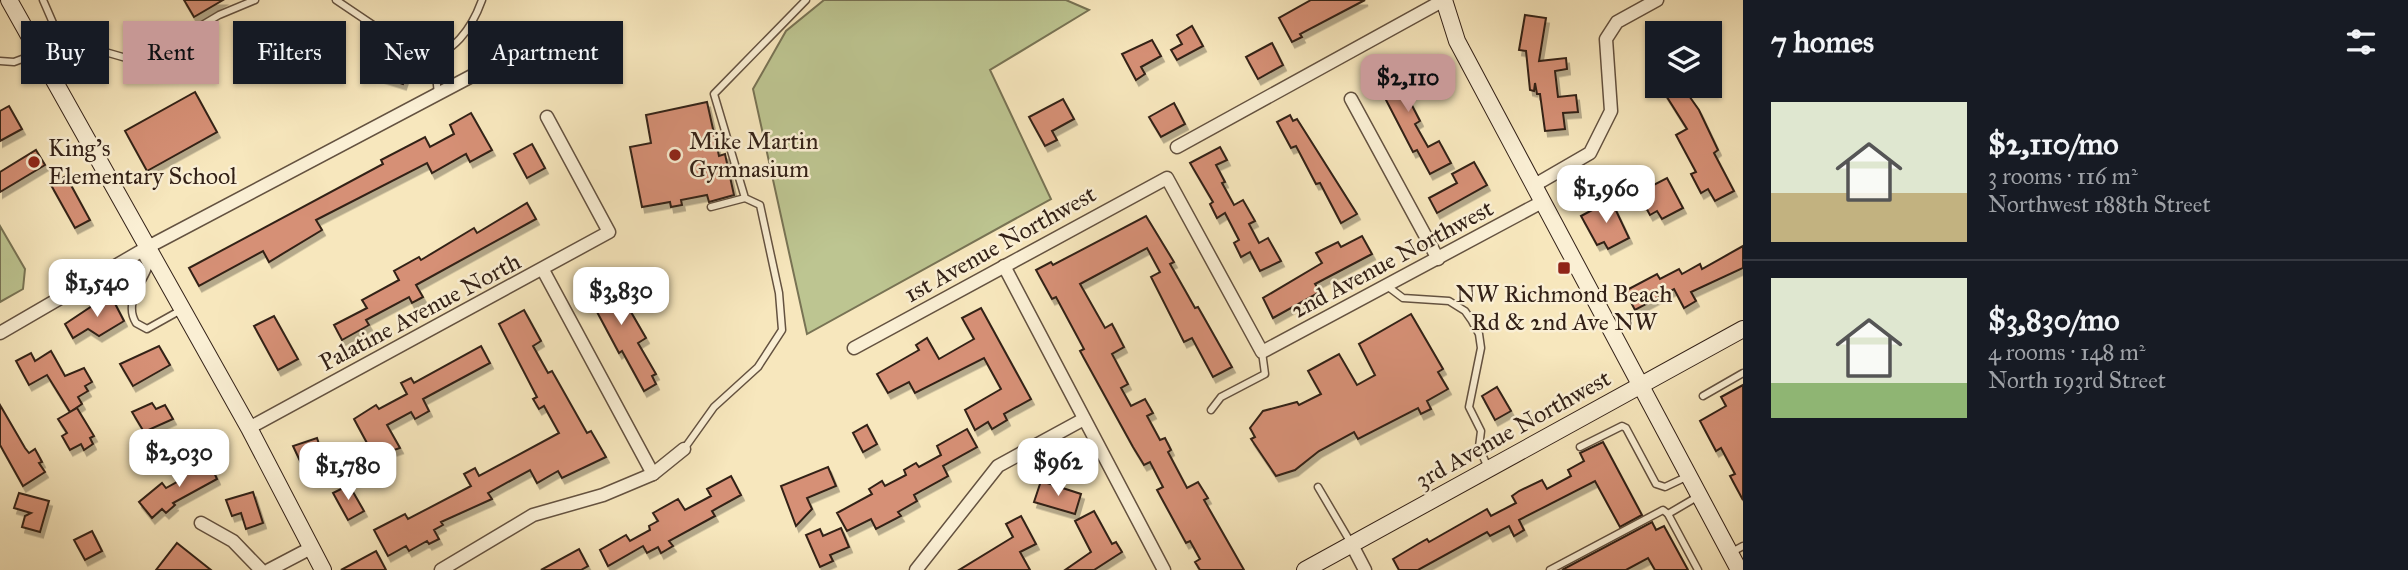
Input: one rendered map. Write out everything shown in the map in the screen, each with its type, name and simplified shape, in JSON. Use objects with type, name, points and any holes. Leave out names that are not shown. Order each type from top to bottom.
[{"type":"street","points":[[9,0],[21,21]]},
{"type":"street","points":[[1177,147],[1444,0],[1457,41],[1639,386],[1699,496],[1737,550],[1739,570]]},
{"type":"street","points":[[1533,186],[1590,153],[1611,111],[1606,39],[1617,22],[1657,0]]},
{"type":"street","points":[[0,333],[144,250],[468,78]]},
{"type":"street","points":[[56,84],[144,250],[182,309],[249,428],[323,570]]},
{"type":"street","points":[[1351,99],[1438,259]]},
{"type":"street","name":"Palatine Avenue North","points":[[249,428],[609,232],[547,117]]},
{"type":"street","name":"1st Avenue Northwest","points":[[854,348],[1167,178],[1262,352]]},
{"type":"street","name":"2nd Avenue Northwest","points":[[1262,352],[1542,202]]},
{"type":"street","points":[[1004,266],[1164,570]]},
{"type":"street","points":[[543,270],[653,474]]},
{"type":"street","name":"3rd Avenue Northwest","points":[[1305,570],[1743,329]]},
{"type":"street","points":[[916,570],[998,466],[1084,419]]},
{"type":"street","points":[[441,570],[533,515],[603,495],[653,474],[684,449]]},
{"type":"street","points":[[201,523],[233,541],[261,570]]},
{"type":"street","points":[[1352,545],[1365,570]]},
{"type":"street","points":[[269,570],[311,548]]},
{"type":"lane","points":[[43,0],[60,39],[140,62],[219,15],[255,0]]},
{"type":"lane","points":[[336,0],[367,21]]},
{"type":"lane","points":[[454,46],[482,0]]},
{"type":"lane","points":[[745,198],[714,94],[806,0]]},
{"type":"lane","points":[[0,61],[21,60]]},
{"type":"lane","points":[[437,84],[438,94]]},
{"type":"lane","points":[[684,449],[714,407],[758,367],[782,330],[779,293],[760,205],[745,198],[711,207]]},
{"type":"lane","points":[[144,250],[148,268],[131,310],[136,323],[147,329],[182,309]]},
{"type":"lane","points":[[1387,286],[1403,298],[1450,301],[1465,311],[1472,321],[1479,334],[1481,348],[1469,407],[1482,431],[1479,447],[1488,469]]},
{"type":"lane","points":[[1211,410],[1221,397],[1265,374],[1262,352]]},
{"type":"lane","points":[[1703,396],[1743,373]]},
{"type":"lane","points":[[1580,447],[1622,426],[1626,428],[1656,484],[1665,487],[1688,476]]},
{"type":"lane","points":[[1318,487],[1352,545]]},
{"type":"lane","points":[[1668,514],[1699,496]]},
{"type":"lane","points":[[1550,570],[1663,510],[1668,514],[1698,570]]},
{"type":"green space","points":[[824,0],[1066,0],[1089,10],[990,70],[1051,199],[807,334],[753,89],[786,31]]},
{"type":"green space","points":[[0,226],[25,269],[23,289],[0,302]]},
{"type":"building","points":[[184,0],[223,0],[194,17]]},
{"type":"building","points":[[1311,0],[1365,0],[1300,34],[1302,37],[1292,42],[1279,18]]},
{"type":"building","points":[[1525,15],[1546,18],[1539,61],[1566,58],[1567,69],[1555,71],[1558,97],[1576,95],[1578,112],[1563,113],[1565,129],[1545,131],[1540,94],[1537,94],[1535,83],[1534,91],[1530,90],[1526,51],[1519,50]]},
{"type":"building","points":[[1192,26],[1203,46],[1177,60],[1171,50],[1182,44],[1177,35]]},
{"type":"building","points":[[1152,40],[1161,56],[1141,67],[1145,74],[1136,80],[1122,54]]},
{"type":"building","points":[[1272,43],[1283,65],[1258,79],[1246,57]]},
{"type":"building","points":[[1398,59],[1413,85],[1404,90],[1420,121],[1415,124],[1428,147],[1439,141],[1451,163],[1430,174],[1417,150],[1413,152],[1372,73]]},
{"type":"building","points":[[195,92],[217,132],[147,171],[125,131]]},
{"type":"building","points":[[1668,98],[1690,98],[1718,150],[1714,153],[1734,191],[1715,201],[1708,189],[1701,193],[1691,174],[1696,172],[1676,135],[1687,129]]},
{"type":"building","points":[[1063,99],[1074,119],[1052,131],[1057,140],[1045,146],[1029,117]]},
{"type":"building","name":"Mike Martin Gymnasium","points":[[707,102],[719,156],[725,154],[734,195],[709,202],[707,195],[681,200],[682,205],[671,207],[670,202],[642,207],[630,147],[651,143],[646,115]]},
{"type":"building","points":[[1174,103],[1185,124],[1161,137],[1149,117]]},
{"type":"building","points":[[9,106],[22,129],[0,141],[0,111]]},
{"type":"building","points":[[471,113],[492,150],[470,162],[466,154],[432,173],[427,163],[316,220],[322,230],[269,262],[263,251],[199,286],[189,268],[383,164],[381,160],[425,137],[430,147],[454,134],[450,125]]},
{"type":"building","points":[[1290,115],[1293,121],[1297,119],[1357,214],[1341,223],[1320,183],[1316,184],[1296,146],[1291,148],[1277,122]]},
{"type":"building","points":[[532,144],[545,168],[527,178],[514,154]]},
{"type":"building","points":[[1220,147],[1227,160],[1216,165],[1225,182],[1222,183],[1234,205],[1243,200],[1255,221],[1249,224],[1259,243],[1268,238],[1281,261],[1260,271],[1250,252],[1241,257],[1234,243],[1239,240],[1225,213],[1217,218],[1210,204],[1213,202],[1190,163]]},
{"type":"building","points":[[36,150],[45,165],[0,192],[0,172]]},
{"type":"building","points":[[1474,162],[1487,185],[1437,213],[1429,198],[1457,183],[1452,174]]},
{"type":"building","points":[[66,176],[90,220],[75,228],[51,185]]},
{"type":"building","points":[[1667,178],[1683,208],[1662,219],[1657,211],[1650,215],[1638,193]]},
{"type":"building","points":[[1611,200],[1629,238],[1608,249],[1604,242],[1597,245],[1581,216]]},
{"type":"building","points":[[527,203],[536,219],[416,285],[423,297],[412,303],[409,297],[366,320],[369,325],[342,340],[334,325],[367,308],[362,300],[399,280],[394,271],[419,257],[421,260],[474,228],[477,233]]},
{"type":"building","points":[[1146,216],[1174,262],[1170,264],[1195,308],[1198,307],[1232,367],[1213,377],[1192,338],[1184,342],[1151,277],[1160,272],[1147,248],[1080,284],[1105,328],[1112,324],[1124,347],[1112,354],[1128,384],[1121,388],[1131,406],[1145,399],[1153,413],[1147,416],[1160,440],[1165,438],[1171,450],[1168,452],[1187,488],[1198,482],[1208,498],[1204,500],[1244,570],[1200,570],[1195,562],[1200,559],[1190,541],[1186,543],[1157,490],[1163,487],[1150,462],[1144,465],[1133,447],[1080,351],[1084,349],[1056,297],[1052,299],[1036,270],[1051,262],[1053,265]]},
{"type":"building","points":[[1362,236],[1372,254],[1315,284],[1320,292],[1273,318],[1263,298],[1322,263],[1316,253],[1338,242],[1341,247]]},
{"type":"building","points":[[1743,246],[1743,268],[1691,292],[1696,301],[1684,308],[1674,289],[1635,310],[1625,291],[1657,274],[1660,279],[1679,269],[1682,274],[1700,264],[1702,269]]},
{"type":"building","points":[[600,271],[611,292],[617,288],[646,338],[638,343],[656,374],[652,376],[656,384],[644,391],[622,351],[619,353],[581,282]]},
{"type":"building","points":[[110,294],[124,321],[99,336],[88,329],[73,338],[65,324]]},
{"type":"building","points":[[981,308],[1031,399],[1004,414],[1007,420],[992,429],[988,422],[975,430],[965,410],[1001,389],[984,358],[915,393],[909,382],[888,393],[877,374],[919,350],[916,345],[927,338],[939,359],[974,339],[962,318]]},
{"type":"building","points":[[524,310],[541,341],[533,346],[548,373],[552,371],[587,433],[591,431],[606,457],[562,478],[558,471],[537,483],[530,470],[488,493],[492,499],[441,522],[443,525],[434,530],[439,539],[429,544],[427,541],[409,551],[406,546],[388,556],[374,530],[405,514],[408,519],[471,486],[464,474],[475,468],[479,476],[559,433],[544,406],[539,409],[533,399],[537,397],[499,324]]},
{"type":"building","points":[[1411,314],[1443,369],[1438,372],[1448,389],[1427,401],[1431,409],[1421,414],[1418,408],[1358,439],[1354,432],[1319,451],[1295,470],[1276,476],[1251,439],[1255,437],[1250,428],[1263,411],[1297,402],[1299,405],[1321,394],[1308,371],[1339,354],[1357,385],[1375,375],[1359,344]]},
{"type":"building","points":[[274,316],[298,359],[278,370],[254,326]]},
{"type":"building","points":[[159,346],[170,365],[133,386],[120,364]]},
{"type":"building","points":[[481,346],[490,363],[423,399],[429,411],[415,419],[411,412],[387,425],[400,448],[388,452],[387,449],[374,456],[354,419],[376,405],[379,409],[407,394],[401,383],[411,378],[414,383]]},
{"type":"building","points":[[51,351],[65,376],[84,368],[92,382],[85,386],[88,391],[78,397],[82,404],[70,412],[47,375],[29,385],[16,361],[31,353],[35,361]]},
{"type":"building","points":[[1743,385],[1743,500],[1730,476],[1735,474],[1721,448],[1716,451],[1700,421],[1726,406],[1721,397]]},
{"type":"building","points":[[1497,387],[1511,411],[1495,420],[1482,396]]},
{"type":"building","points":[[152,403],[156,409],[165,405],[173,419],[144,432],[132,412]]},
{"type":"building","points":[[0,405],[25,448],[29,453],[35,449],[45,472],[23,486],[0,445]]},
{"type":"building","points":[[77,408],[94,436],[90,438],[93,444],[84,450],[81,444],[70,450],[62,436],[67,433],[58,419]]},
{"type":"building","points":[[867,425],[877,444],[863,452],[853,433]]},
{"type":"building","points":[[967,429],[977,447],[943,466],[948,476],[914,495],[917,501],[898,512],[901,516],[876,529],[871,519],[847,531],[837,513],[872,494],[869,489],[882,481],[885,486],[906,475],[904,470],[916,463],[919,467],[941,455],[937,446]]},
{"type":"building","points":[[317,438],[328,471],[308,478],[293,446]]},
{"type":"building","points":[[1603,442],[1642,515],[1620,527],[1595,481],[1519,520],[1524,530],[1514,536],[1509,526],[1490,536],[1487,532],[1418,570],[1399,570],[1393,559],[1487,509],[1491,516],[1516,503],[1512,496],[1542,480],[1547,489],[1571,476],[1568,470],[1584,461],[1580,453]]},
{"type":"building","points":[[208,459],[217,479],[173,503],[175,505],[166,513],[162,509],[152,518],[139,502],[162,483],[166,488],[182,479],[180,475]]},
{"type":"building","points":[[828,467],[836,486],[807,498],[812,509],[796,526],[781,486]]},
{"type":"building","points":[[731,476],[741,495],[712,511],[715,516],[669,541],[673,546],[661,553],[658,547],[647,553],[643,546],[608,566],[600,550],[626,535],[630,541],[650,530],[649,526],[658,521],[653,513],[678,499],[685,510],[711,496],[707,489]]},
{"type":"building","points":[[1041,481],[1081,494],[1075,514],[1034,502]]},
{"type":"building","points":[[349,485],[364,511],[348,520],[333,493]]},
{"type":"building","points":[[253,492],[263,523],[246,529],[241,513],[232,516],[226,500]]},
{"type":"building","points":[[19,493],[49,501],[40,532],[22,527],[25,516],[31,513],[14,508]]},
{"type":"building","points":[[1094,511],[1112,544],[1116,542],[1122,552],[1094,570],[1065,570],[1091,552],[1075,521]]},
{"type":"building","points":[[1021,516],[1036,544],[1020,552],[1030,570],[959,570],[1013,537],[1006,524]]},
{"type":"building","points":[[1652,522],[1656,530],[1664,526],[1688,570],[1655,570],[1648,558],[1626,570],[1562,570]]},
{"type":"building","points":[[841,528],[849,547],[830,555],[833,561],[820,567],[806,535],[820,529],[823,536]]},
{"type":"building","points":[[92,531],[102,551],[85,560],[74,540]]},
{"type":"building","points":[[177,543],[211,570],[156,570]]},
{"type":"building","points":[[579,549],[588,566],[581,570],[541,570]]},
{"type":"building","points":[[376,551],[386,570],[341,570]]},
{"type":"place","name":"Mike Martin Gymnasium","points":[[675,155]]},
{"type":"place","name":"King's Elementary School","points":[[34,162]]},
{"type":"place","name":"NW Richmond Beach Rd & 2nd Ave NW","points":[[1564,268]]}]
